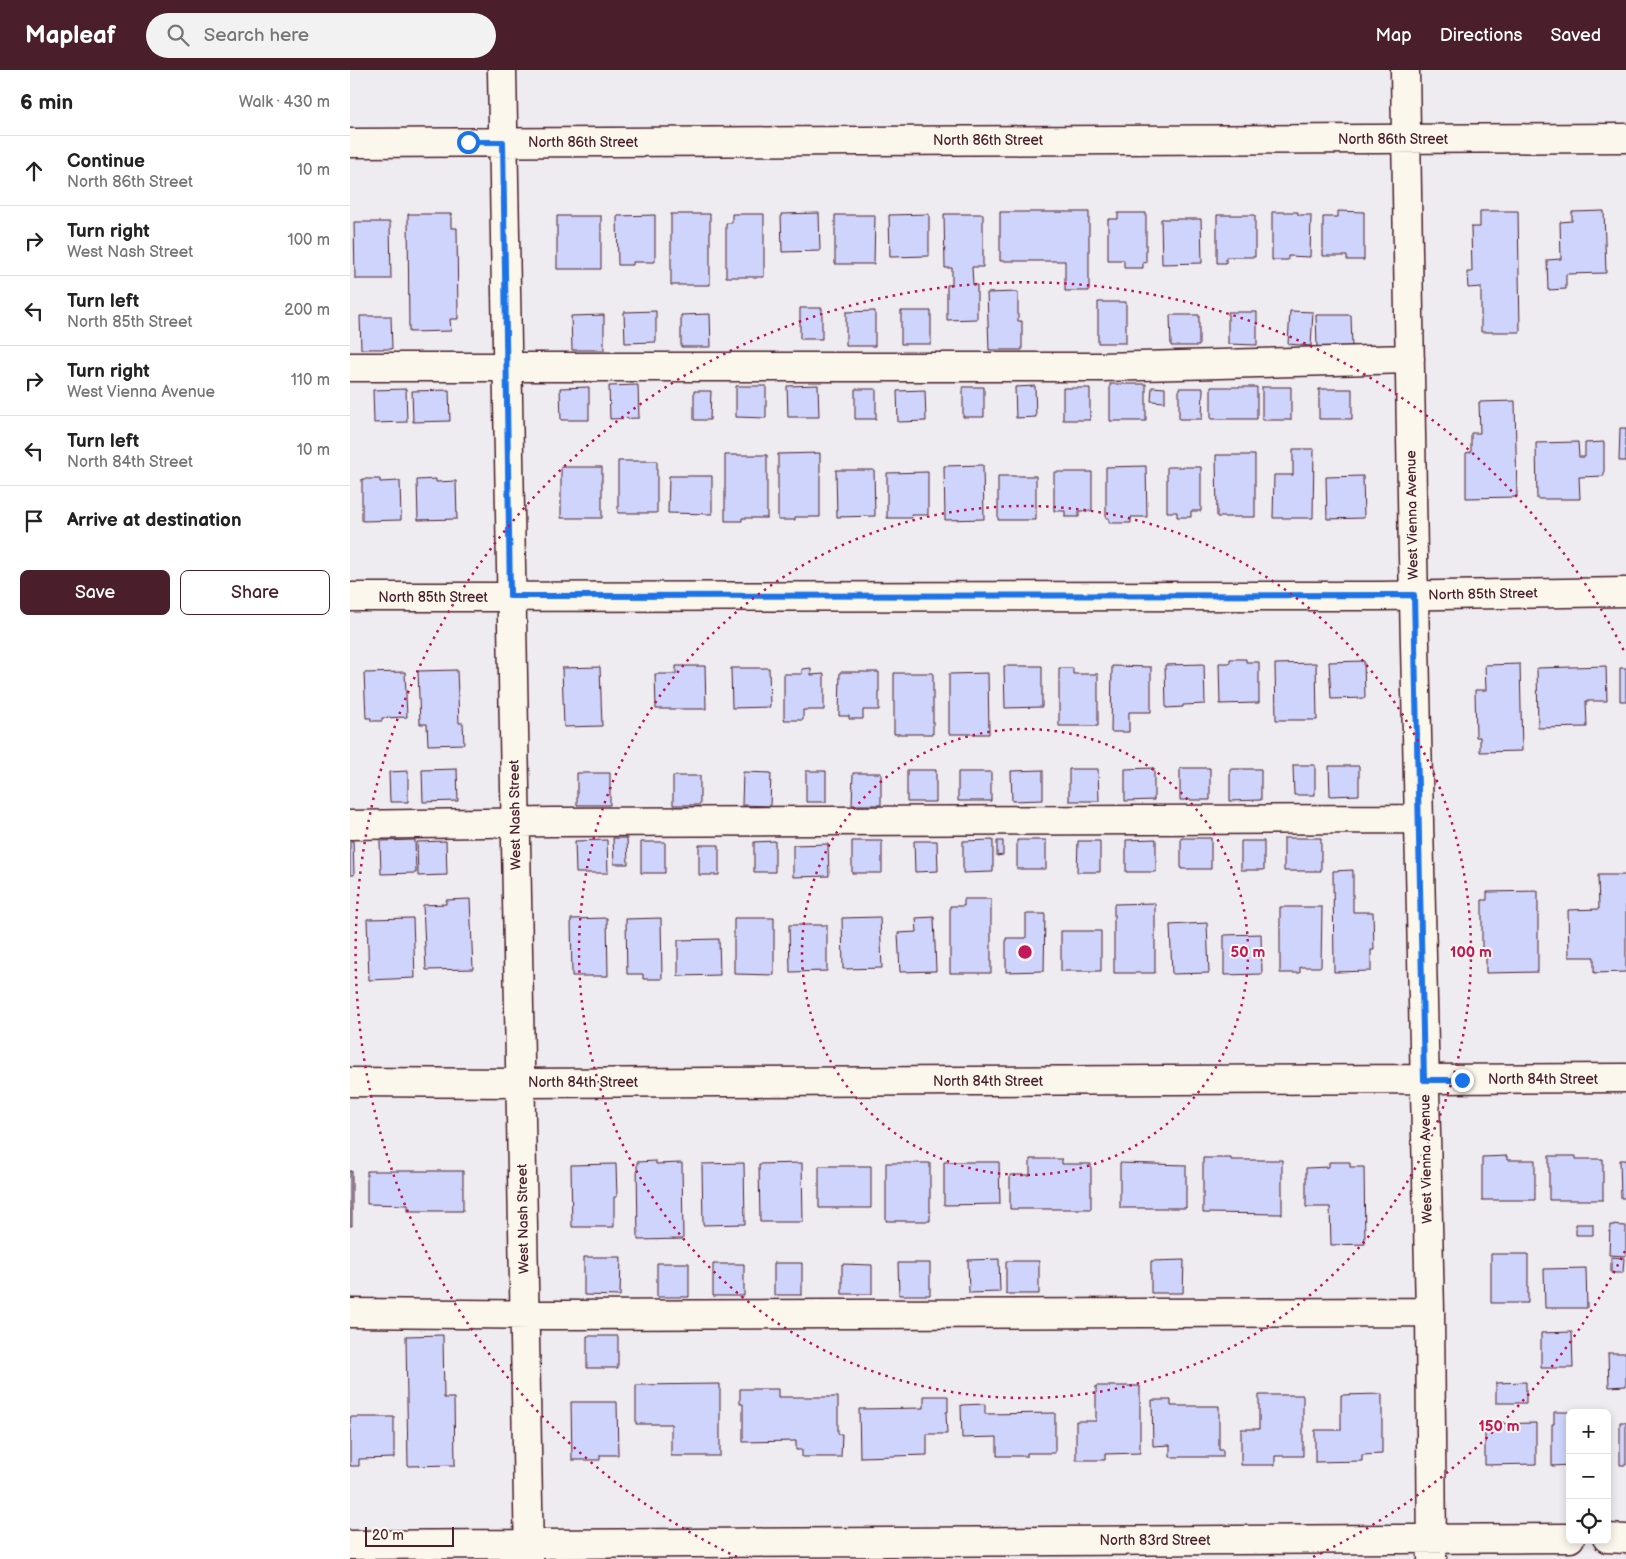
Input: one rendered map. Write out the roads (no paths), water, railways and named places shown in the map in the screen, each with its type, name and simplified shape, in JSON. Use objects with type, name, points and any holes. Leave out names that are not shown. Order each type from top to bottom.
[{"type":"street","name":"West Nash Street","points":[[502,70],[510,596],[516,822],[529,1551]]},
{"type":"street","name":"West Vienna Avenue","points":[[1405,70],[1418,819],[1430,1312],[1432,1549]]},
{"type":"street","name":"North 86th Street","points":[[350,143],[1626,138]]},
{"type":"street","points":[[350,368],[1101,367],[1410,359]]},
{"type":"street","name":"North 85th Street","points":[[350,597],[1414,595],[1626,592]]},
{"type":"street","points":[[350,825],[516,822],[1418,819]]},
{"type":"street","name":"North 84th Street","points":[[350,1082],[521,1083],[1626,1078]]},
{"type":"street","points":[[350,1313],[525,1315],[1430,1312]]},
{"type":"street","name":"North 83rd Street","points":[[350,1545],[529,1551],[1432,1549],[1566,1538]]},
{"type":"street","points":[[1611,1538],[1626,1538]]}]
